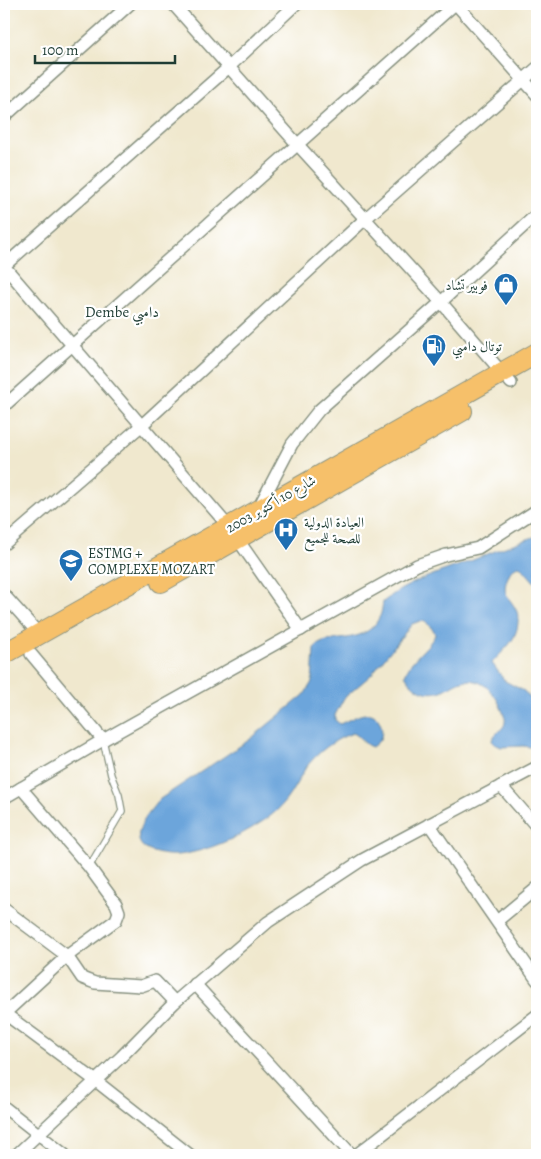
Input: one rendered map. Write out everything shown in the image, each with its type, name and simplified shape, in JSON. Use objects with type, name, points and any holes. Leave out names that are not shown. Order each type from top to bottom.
[{"type":"highway","name":"شارع 10 أكتوبر 2003","points":[[4,668],[233,533],[507,378],[537,353]]},
{"type":"highway","name":"شارع 10 أكتوبر 2003","points":[[4,654],[233,533],[257,511],[507,378],[537,369]]},
{"type":"street","points":[[4,117],[130,4]]},
{"type":"street","points":[[173,4],[507,378]]},
{"type":"street","points":[[296,4],[229,67],[4,266],[233,533],[301,630]]},
{"type":"street","points":[[4,406],[456,4],[537,95]]},
{"type":"street","points":[[4,544],[142,425],[365,219],[537,68]]},
{"type":"street","points":[[257,511],[292,444],[319,410],[537,214]]},
{"type":"street","points":[[4,798],[417,565],[446,554],[478,548],[537,510]]},
{"type":"street","points":[[4,595],[40,634]]},
{"type":"street","points":[[30,654],[104,740]]},
{"type":"street","points":[[16,1155],[96,1081],[175,1002],[268,922],[362,860],[537,767]]},
{"type":"street","points":[[501,786],[537,827]]},
{"type":"street","points":[[21,788],[89,867],[116,904],[119,912],[116,920],[67,956],[4,1014],[96,1081],[190,1155]]},
{"type":"street","points":[[429,824],[537,980]]},
{"type":"street","points":[[497,921],[537,888]]},
{"type":"street","points":[[4,909],[67,956],[82,978],[96,983],[141,986],[155,981],[175,1002]]},
{"type":"street","points":[[195,984],[352,1155]]},
{"type":"street","points":[[356,1155],[537,1016]]},
{"type":"street","points":[[4,1107],[65,1155]]},
{"type":"lane","points":[[89,867],[122,811],[119,794],[111,775],[104,740]]},
{"type":"water","points":[[537,536],[537,585],[521,567],[516,567],[510,573],[505,588],[507,596],[517,612],[517,628],[512,641],[492,663],[505,681],[524,691],[537,706],[537,748],[523,746],[501,747],[493,743],[493,738],[505,724],[505,719],[496,698],[482,684],[476,681],[462,681],[444,690],[432,693],[422,691],[412,685],[405,675],[407,669],[435,635],[426,622],[420,621],[412,624],[371,675],[344,698],[335,715],[335,720],[340,724],[364,714],[375,716],[380,722],[382,731],[380,739],[372,747],[353,733],[333,743],[309,763],[281,807],[260,823],[232,839],[181,855],[162,854],[144,848],[140,842],[140,827],[160,799],[249,740],[304,695],[312,682],[314,649],[319,644],[326,641],[354,637],[364,633],[379,618],[383,602],[412,583]]},
{"type":"place","name":"فوبير تشاد","points":[[506,306]]},
{"type":"place","name":"توتال دامبي","points":[[434,367]]},
{"type":"place","name":"العيادة الدولية للصحة للجميع","points":[[286,551]]},
{"type":"place","name":"ESTMG + COMPLEXE MOZART","points":[[71,582]]},
{"type":"district","name":"Dembe دامبي","points":[[122,312]]}]
